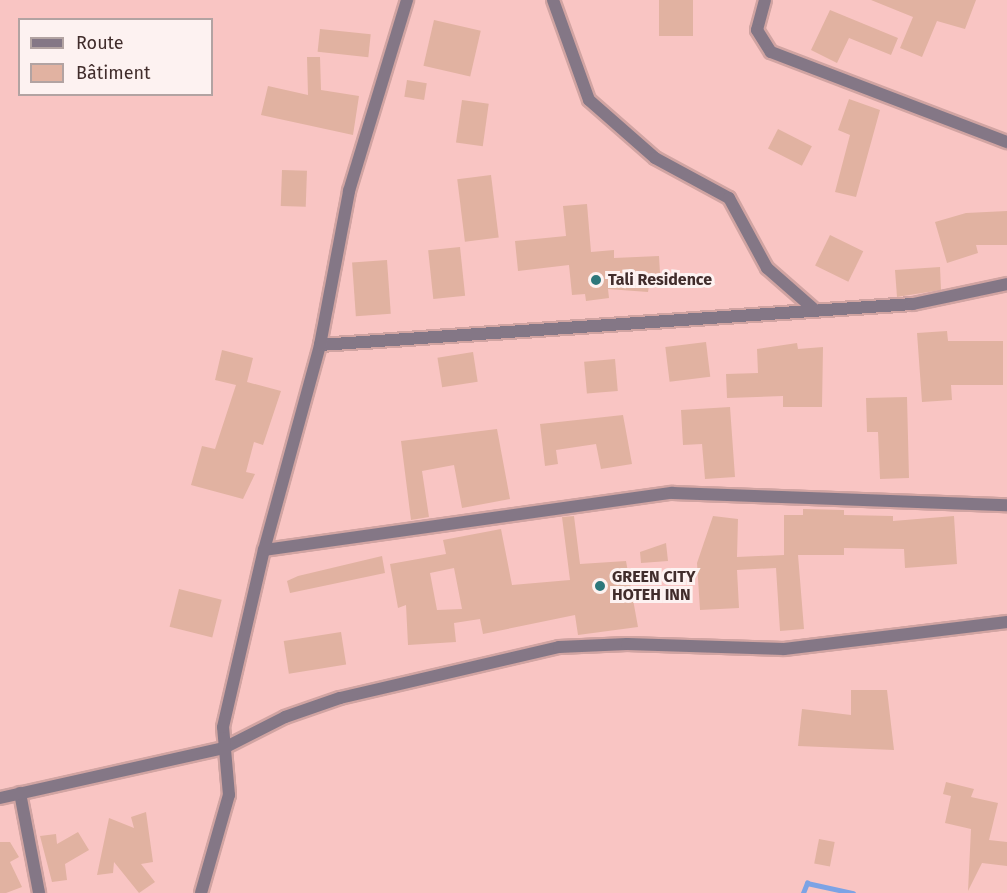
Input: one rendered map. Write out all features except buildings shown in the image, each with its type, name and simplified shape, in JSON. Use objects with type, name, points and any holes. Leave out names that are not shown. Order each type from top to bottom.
[{"type":"street","points":[[201,893],[229,795],[223,727],[264,550],[320,345],[349,191],[407,0]]},
{"type":"street","points":[[553,0],[589,100],[655,158],[729,198],[767,268],[815,310]]},
{"type":"street","points":[[765,0],[757,30],[771,52],[1007,142]]},
{"type":"street","points":[[320,345],[699,323],[815,310],[913,304],[1007,284]]},
{"type":"street","points":[[264,550],[672,493],[1007,505]]},
{"type":"street","points":[[0,798],[224,748],[285,717],[340,698],[559,647],[627,644],[784,649],[1007,622]]},
{"type":"street","points":[[20,793],[39,893]]},
{"type":"waterway","points":[[803,893],[807,883],[853,893]]},
{"type":"place","name":"Tali Residence","points":[[596,280]]},
{"type":"place","name":"GREEN CITY HOTEH INN","points":[[600,586]]}]
